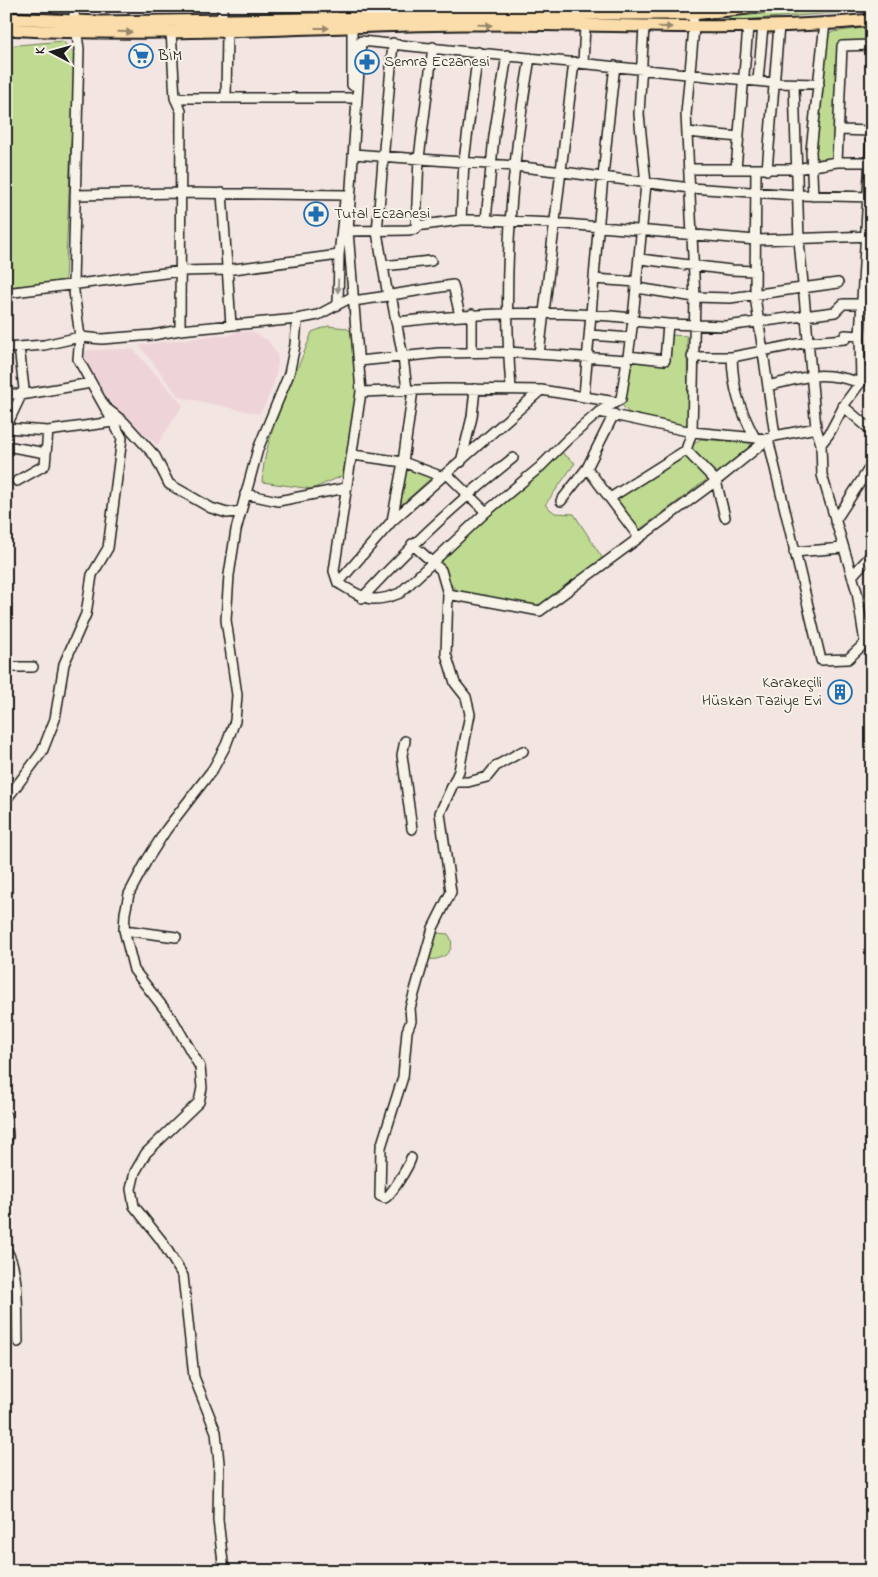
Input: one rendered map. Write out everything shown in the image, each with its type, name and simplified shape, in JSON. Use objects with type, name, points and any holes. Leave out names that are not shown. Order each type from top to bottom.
[{"type":"main road","points":[[6,30],[99,22],[224,25],[458,24],[521,15],[767,6]]},
{"type":"main road","points":[[6,18],[75,25],[171,31],[224,25],[333,18],[359,25],[419,11],[457,10],[521,15],[585,26],[748,27],[872,20]]},
{"type":"street","points":[[6,800],[42,752],[55,719],[64,664],[86,614],[92,575],[108,548],[122,438],[78,359],[80,337],[73,284],[79,49],[73,6]]},
{"type":"street","points":[[223,6],[226,98]]},
{"type":"street","points":[[333,18],[334,6]]},
{"type":"street","points":[[721,9],[721,27]]},
{"type":"street","points":[[610,498],[686,450],[692,432],[694,400],[692,357],[695,297],[686,114],[694,28],[692,10]]},
{"type":"street","points":[[813,196],[811,151],[824,22]]},
{"type":"street","points":[[359,25],[361,41],[348,231],[361,392],[334,571],[338,583],[362,598],[384,600],[400,593],[486,512],[540,467],[599,412],[621,399],[631,338],[643,232],[646,184],[639,114],[640,68],[644,26]]},
{"type":"street","points":[[338,304],[339,255],[351,98],[359,25]]},
{"type":"street","points":[[583,63],[585,26]]},
{"type":"street","points":[[758,80],[763,26]]},
{"type":"street","points":[[767,170],[779,26]]},
{"type":"street","points":[[736,169],[748,27]]},
{"type":"street","points":[[171,31],[175,98],[181,111],[179,193],[180,330]]},
{"type":"street","points":[[361,41],[775,83],[819,84]]},
{"type":"street","points":[[392,521],[402,462],[410,390],[377,232],[393,43]]},
{"type":"street","points":[[838,162],[840,130],[838,116],[842,46],[872,45]]},
{"type":"street","points":[[348,231],[377,232],[416,229],[419,158],[433,47]]},
{"type":"street","points":[[461,220],[464,161],[478,52]]},
{"type":"street","points":[[486,220],[507,55]]},
{"type":"street","points":[[511,388],[507,312],[510,221],[519,122],[530,58]]},
{"type":"street","points":[[539,354],[559,172],[574,62]]},
{"type":"street","points":[[584,395],[600,227],[602,178],[615,66]]},
{"type":"street","points":[[756,169],[755,296],[768,386],[771,438],[794,552],[811,612],[821,660],[848,659],[866,643],[857,592],[822,475],[821,444],[816,428],[804,315],[804,288],[796,196],[794,84]]},
{"type":"street","points":[[175,98],[351,98]]},
{"type":"street","points":[[840,130],[871,127],[868,267],[861,304],[860,383]]},
{"type":"street","points":[[687,132],[739,137]]},
{"type":"street","points":[[353,154],[515,166],[646,184],[690,188],[796,196],[869,197]]},
{"type":"street","points":[[690,169],[796,169],[838,162],[870,162]]},
{"type":"street","points":[[75,195],[179,193],[345,195]]},
{"type":"street","points":[[222,193],[231,325]]},
{"type":"street","points":[[416,226],[461,220],[486,220],[553,223],[756,240],[799,240],[868,236]]},
{"type":"street","points":[[6,294],[181,271],[226,270],[339,255]]},
{"type":"street","points":[[640,259],[692,266],[755,270]]},
{"type":"street","points":[[383,266],[431,262]]},
{"type":"street","points":[[594,279],[637,285],[695,297],[730,298],[838,283]]},
{"type":"street","points":[[6,348],[44,345],[80,337],[102,339],[152,335],[180,330],[297,319],[318,314],[352,299],[389,296],[453,285],[460,316]]},
{"type":"street","points":[[396,322],[507,312],[592,314],[695,326],[758,322],[835,312],[843,304],[872,304]]},
{"type":"street","points":[[472,314],[472,352]]},
{"type":"street","points":[[224,1571],[218,1520],[220,1463],[216,1432],[208,1407],[194,1377],[183,1276],[161,1240],[134,1206],[131,1189],[135,1172],[146,1154],[199,1102],[202,1088],[200,1067],[173,1020],[134,970],[124,930],[125,912],[129,894],[166,830],[213,769],[226,745],[235,721],[238,695],[226,620],[229,575],[241,511],[258,449],[289,374],[295,345],[297,319]]},
{"type":"street","points":[[359,361],[472,352],[665,360],[668,324]]},
{"type":"street","points":[[590,335],[631,338]]},
{"type":"street","points":[[692,357],[732,357],[763,353],[808,342],[845,339],[845,335],[860,336]]},
{"type":"street","points":[[19,347],[24,377],[21,395],[6,427],[48,431],[113,422]]},
{"type":"street","points":[[732,357],[732,383],[742,411],[755,438]]},
{"type":"street","points":[[821,444],[829,434],[844,406],[872,367]]},
{"type":"street","points":[[768,386],[811,375],[836,375],[860,383]]},
{"type":"street","points":[[6,393],[21,395],[91,384]]},
{"type":"street","points":[[361,392],[511,388],[584,395],[616,402]]},
{"type":"street","points":[[461,462],[472,417],[475,390]]},
{"type":"street","points":[[338,583],[392,521],[541,390]]},
{"type":"street","points":[[844,406],[872,431]]},
{"type":"street","points":[[104,407],[124,422],[156,456],[169,484],[210,508],[227,513],[241,511]]},
{"type":"street","points":[[599,412],[692,432],[755,438],[771,438],[816,428]]},
{"type":"street","points":[[561,501],[587,468],[614,414]]},
{"type":"street","points":[[17,481],[45,465],[48,431]]},
{"type":"street","points":[[448,594],[540,611],[771,438]]},
{"type":"street","points":[[6,446],[46,453]]},
{"type":"street","points":[[686,450],[716,481],[725,517]]},
{"type":"street","points":[[353,455],[402,462],[445,475],[486,512]]},
{"type":"street","points":[[362,598],[412,544],[468,494],[513,458]]},
{"type":"street","points":[[835,521],[872,464]]},
{"type":"street","points":[[587,468],[638,536]]},
{"type":"street","points":[[245,494],[278,501],[346,488]]},
{"type":"street","points":[[410,1158],[409,1167],[395,1184],[390,1195],[385,1198],[380,1196],[381,1147],[403,1077],[407,1031],[411,1021],[410,1008],[433,928],[451,892],[440,813],[454,782],[465,749],[470,714],[466,697],[455,683],[446,654],[448,594],[441,570],[412,544]]},
{"type":"street","points":[[794,552],[843,548]]},
{"type":"street","points":[[852,576],[872,554]]},
{"type":"street","points":[[6,667],[33,667]]},
{"type":"street","points":[[405,741],[402,755],[412,829]]},
{"type":"street","points":[[454,782],[468,782],[487,778],[496,766],[523,751]]},
{"type":"street","points":[[124,930],[176,937]]},
{"type":"street","points":[[6,1116],[8,1136],[6,1143]]},
{"type":"street","points":[[6,1250],[12,1267],[15,1286],[18,1342]]},
{"type":"shaded area","points":[[238,331],[253,332],[268,340],[277,354],[278,363],[274,383],[259,414],[179,397],[139,345],[212,336],[228,336]]},
{"type":"shaded area","points":[[133,349],[183,405],[157,445],[113,407],[81,354],[88,350]]},
{"type":"green space","points":[[792,6],[865,6],[862,11],[727,21],[726,18],[729,14]]},
{"type":"green space","points":[[870,27],[870,43],[839,46],[834,160],[814,159],[813,145],[818,128],[825,33]]},
{"type":"green space","points":[[63,41],[75,55],[65,282],[6,287],[6,46]]},
{"type":"green space","points":[[328,326],[346,328],[355,335],[359,390],[350,445],[342,476],[312,489],[262,482],[268,444],[274,425],[312,332]]},
{"type":"green space","points":[[670,335],[687,336],[688,426],[629,413],[621,404],[630,360],[668,362]]},
{"type":"green space","points":[[700,439],[750,443],[752,449],[715,475],[690,448]]},
{"type":"green space","points":[[561,452],[575,463],[545,505],[555,513],[574,514],[603,559],[537,608],[458,591],[449,583],[439,561],[475,526]]},
{"type":"green space","points":[[685,454],[709,478],[639,530],[614,499]]},
{"type":"green space","points":[[406,469],[431,478],[399,507]]},
{"type":"green space","points":[[437,933],[448,934],[452,944],[448,953],[444,956],[428,959]]},
{"type":"place","name":"BİM","points":[[141,56]]},
{"type":"place","name":"Semra Eczanesi","points":[[367,62]]},
{"type":"place","name":"Tutal Eczanesi","points":[[316,214]]},
{"type":"place","name":"Karakeçili Hüskan Taziye Evi","points":[[840,692]]}]
